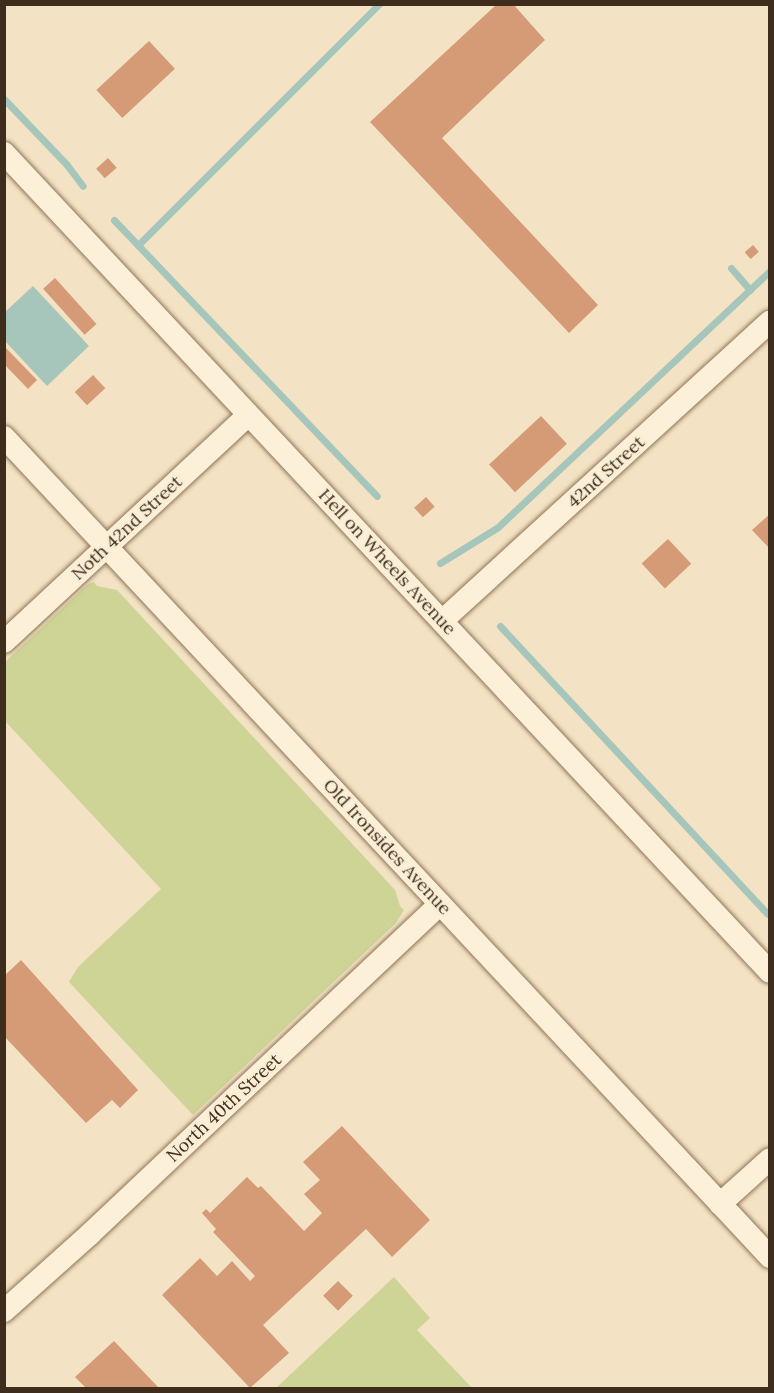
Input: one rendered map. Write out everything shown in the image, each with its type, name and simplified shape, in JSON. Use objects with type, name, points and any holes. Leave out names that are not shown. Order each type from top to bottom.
[{"type":"street","name":"Hell on Wheels Avenue","points":[[4,153],[770,972]]},
{"type":"street","name":"42nd Street","points":[[442,621],[770,322]]},
{"type":"street","name":"Noth 42nd Street","points":[[4,642],[248,415]]},
{"type":"street","name":"Old Ironsides Avenue","points":[[4,437],[770,1257]]},
{"type":"street","name":"North 40th Street","points":[[4,1311],[90,1234],[440,904]]},
{"type":"street","points":[[720,1204],[770,1159]]},
{"type":"green space","points":[[94,582],[97,586],[117,590],[395,890],[400,906],[404,910],[396,923],[193,1115],[69,982],[78,967],[161,889],[5,721],[5,662],[88,584]]},
{"type":"green space","points":[[394,1277],[430,1318],[417,1330],[472,1388],[276,1388]]},
{"type":"water","points":[[33,286],[89,346],[47,386],[5,341],[5,312]]},
{"type":"building","points":[[497,4],[513,4],[545,40],[442,138],[598,305],[569,333],[370,122]]},
{"type":"building","points":[[149,41],[175,69],[122,118],[96,90]]},
{"type":"building","points":[[108,158],[117,168],[105,178],[96,169]]},
{"type":"building","points":[[753,245],[759,252],[751,259],[745,252]]},
{"type":"building","points":[[55,278],[96,324],[85,335],[43,289]]},
{"type":"building","points":[[4,346],[37,380],[28,389],[4,364]]},
{"type":"building","points":[[93,375],[105,388],[87,405],[75,392]]},
{"type":"building","points":[[541,416],[567,444],[515,492],[489,464]]},
{"type":"building","points":[[426,497],[435,507],[423,517],[414,508]]},
{"type":"building","points":[[770,514],[770,549],[752,530]]},
{"type":"building","points":[[668,539],[691,564],[665,588],[642,564]]},
{"type":"building","points":[[21,960],[138,1090],[120,1108],[112,1100],[86,1123],[4,1036],[4,976]]},
{"type":"building","points":[[342,1126],[430,1220],[392,1257],[366,1229],[263,1325],[289,1353],[250,1388],[162,1295],[200,1258],[217,1276],[232,1261],[250,1281],[255,1276],[213,1232],[216,1229],[202,1213],[206,1209],[210,1213],[247,1177],[258,1188],[261,1186],[304,1231],[322,1213],[304,1194],[320,1180],[303,1162]]},
{"type":"building","points":[[338,1281],[353,1296],[338,1311],[323,1296]]},
{"type":"building","points":[[114,1341],[159,1388],[86,1388],[75,1377]]},
{"type":"waterway","points":[[138,245],[379,4]]},
{"type":"waterway","points":[[4,99],[67,165],[83,186]]},
{"type":"waterway","points":[[114,220],[377,496]]},
{"type":"waterway","points":[[731,268],[750,290]]},
{"type":"waterway","points":[[440,563],[498,527],[770,271]]},
{"type":"waterway","points":[[500,626],[768,914]]}]
